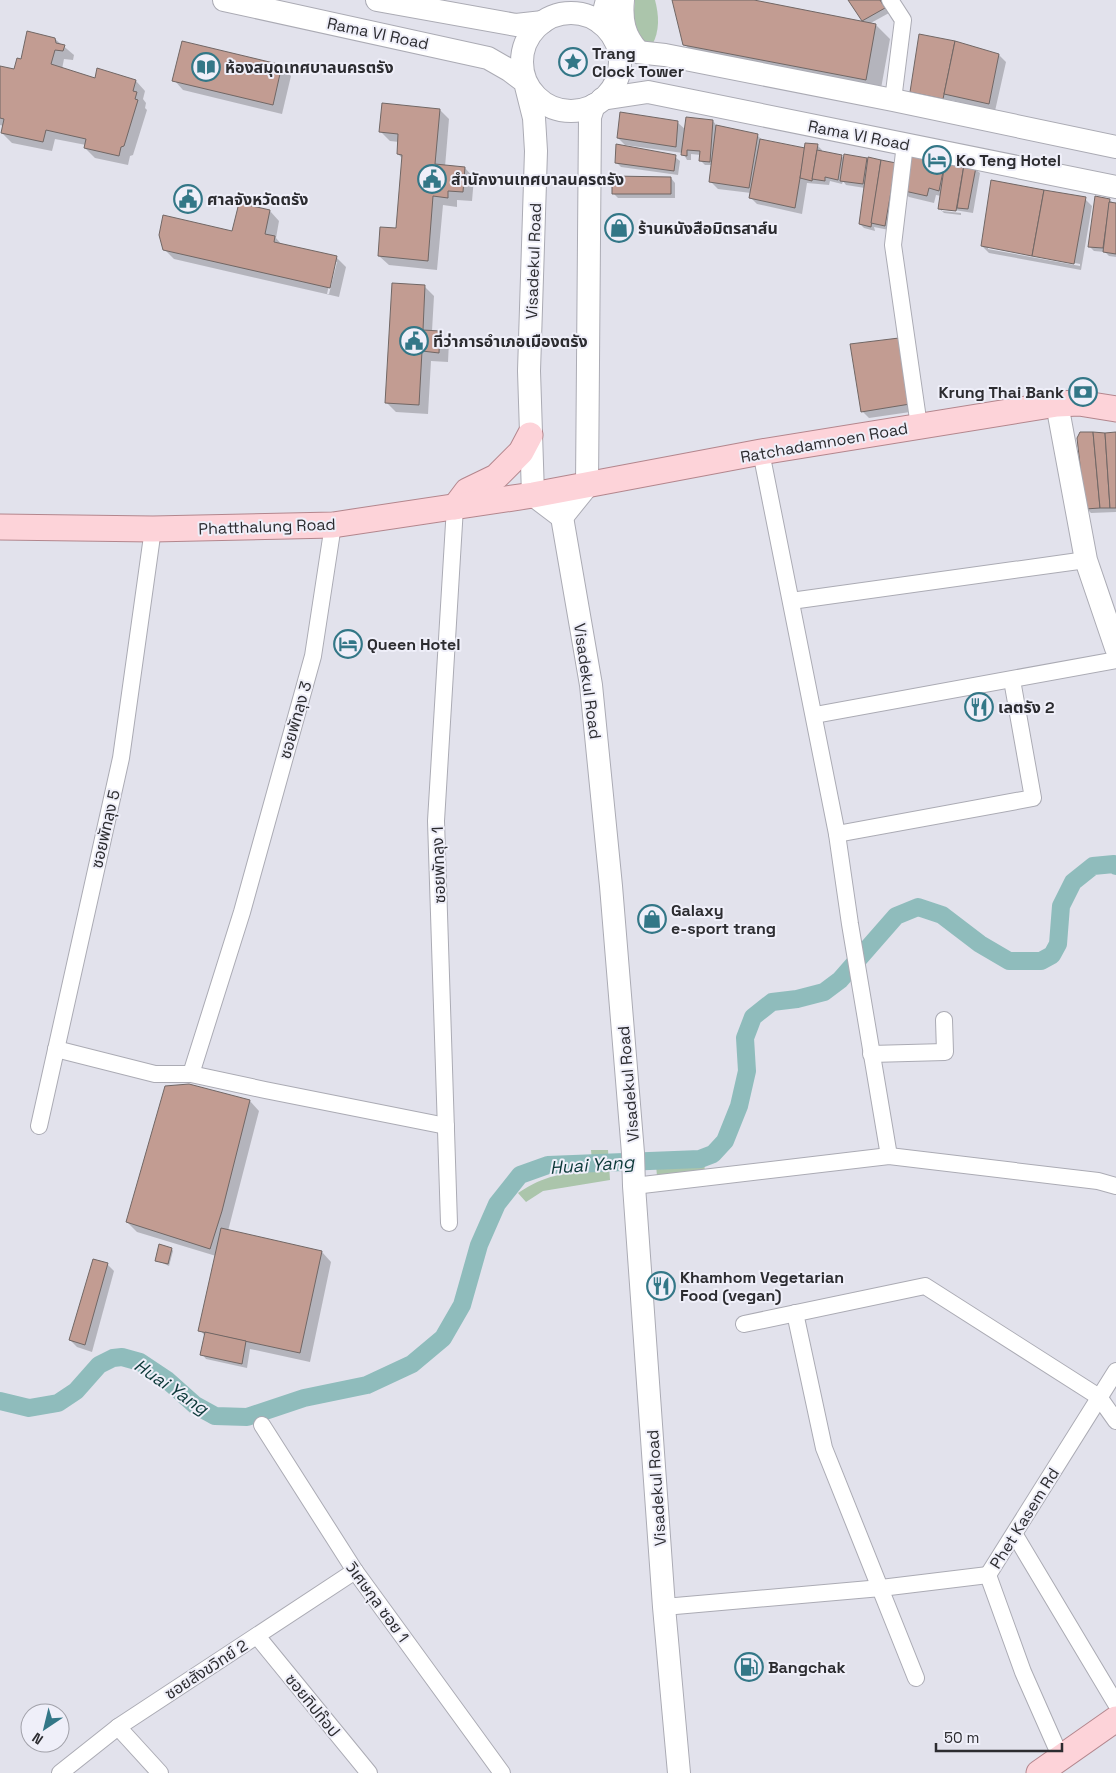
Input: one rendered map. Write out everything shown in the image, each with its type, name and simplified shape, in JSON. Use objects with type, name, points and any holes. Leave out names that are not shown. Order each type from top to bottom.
[{"type":"main road","name":"Rama VI Road","points":[[224,0],[488,58],[526,82]]},
{"type":"main road","name":"Rama VI Road","points":[[377,0],[516,26],[548,19]]},
{"type":"main road","points":[[576,0],[529,35],[523,50],[521,66],[526,82],[534,95],[547,105],[563,110],[579,110],[598,102],[607,95],[616,82],[620,66],[628,51],[629,41],[622,15],[623,0]]},
{"type":"main road","points":[[600,23],[607,0]]},
{"type":"main road","points":[[548,19],[570,13],[586,15],[600,23],[628,51],[893,100],[1116,147]]},
{"type":"main road","name":"Visadekul Road","points":[[526,82],[534,118],[536,151],[529,372],[533,495]]},
{"type":"main road","name":"Rama VI Road","points":[[598,102],[648,92],[1116,187]]},
{"type":"main road","points":[[533,495],[562,517],[587,486],[590,117],[598,102]]},
{"type":"main road","name":"Ratchadamnoen Road","points":[[533,495],[761,452],[1057,404],[1079,403],[1116,408]]},
{"type":"main road","points":[[1057,404],[1086,560],[1116,648]]},
{"type":"main road","points":[[455,506],[466,491],[496,477],[521,452],[530,435]]},
{"type":"main road","name":"Phatthalung Road","points":[[0,527],[153,529],[333,525],[533,495]]},
{"type":"main road","name":"Visadekul Road","points":[[562,517],[591,685],[611,886],[632,1134],[634,1186],[664,1607],[679,1773]]},
{"type":"main road","points":[[1039,1773],[1116,1719]]},
{"type":"street","points":[[890,0],[902,20],[893,100]]},
{"type":"street","points":[[906,144],[893,245],[919,426]]},
{"type":"street","points":[[761,452],[837,834],[860,987],[889,1156]]},
{"type":"street","name":"ซอยพัทลุง 1","points":[[449,1223],[436,822],[455,506]]},
{"type":"street","name":"ซอยพัทลุง 3","points":[[191,1074],[242,912],[313,656],[333,525]]},
{"type":"street","name":"ซอยพัทลุง 5","points":[[39,1126],[121,758],[153,529]]},
{"type":"street","points":[[791,601],[1086,560]]},
{"type":"street","points":[[814,715],[1116,660]]},
{"type":"street","points":[[837,834],[1033,798],[1012,680]]},
{"type":"street","points":[[871,1054],[945,1052],[944,1020]]},
{"type":"street","points":[[56,1049],[155,1074],[191,1074],[446,1126]]},
{"type":"street","points":[[634,1186],[889,1156],[1098,1181],[1116,1186]]},
{"type":"street","points":[[744,1324],[925,1286],[1099,1397],[1116,1421]]},
{"type":"street","points":[[795,1313],[824,1448],[916,1678]]},
{"type":"street","name":"Phet Kasem Rd","points":[[1061,1758],[1023,1672],[988,1575],[1116,1371]]},
{"type":"street","name":"วิเศษกุล ซอย 1","points":[[262,1425],[354,1570],[502,1773]]},
{"type":"street","points":[[1014,1535],[1116,1704]]},
{"type":"street","name":"ซอยสังขวิทย์ 2","points":[[60,1773],[118,1727],[354,1570]]},
{"type":"street","points":[[664,1607],[881,1588],[988,1575]]},
{"type":"street","name":"ซอยทิปท๊อป","points":[[257,1636],[369,1773]]},
{"type":"street","points":[[118,1727],[160,1773]]},
{"type":"green space","points":[[635,0],[655,0],[658,23],[655,40],[652,45],[640,44],[633,22]]},
{"type":"green space","points":[[591,1150],[608,1150],[610,1180],[543,1191],[526,1202],[518,1193],[537,1182],[562,1174],[593,1170]]},
{"type":"green space","points":[[664,1153],[665,1164],[704,1161],[705,1172],[657,1176],[655,1154]]},
{"type":"building","points":[[672,0],[754,0],[876,24],[866,80],[683,45]]},
{"type":"building","points":[[848,0],[880,0],[885,8],[862,21]]},
{"type":"building","points":[[27,31],[55,38],[56,43],[65,45],[63,51],[55,50],[51,64],[95,78],[97,68],[136,80],[133,91],[137,92],[135,99],[138,100],[124,146],[121,147],[119,156],[84,148],[86,139],[46,130],[43,142],[1,133],[4,119],[0,118],[0,66],[14,69],[17,58],[21,59]]},
{"type":"building","points":[[919,34],[955,41],[943,99],[910,92]]},
{"type":"building","points":[[182,41],[282,65],[273,105],[172,81]]},
{"type":"building","points":[[955,41],[999,54],[989,104],[944,94]]},
{"type":"building","name":"สำนักงานเทศบาลนครตรัง","points":[[382,103],[440,109],[435,164],[465,167],[463,192],[448,191],[448,198],[433,196],[428,261],[378,256],[380,227],[396,228],[402,155],[397,154],[398,134],[379,132]]},
{"type":"building","points":[[620,112],[678,121],[676,147],[617,138]]},
{"type":"building","points":[[686,117],[713,120],[710,162],[699,161],[700,151],[687,150],[687,156],[681,155]]},
{"type":"building","points":[[716,125],[758,134],[749,188],[709,182]]},
{"type":"building","points":[[760,139],[805,148],[795,208],[749,198]]},
{"type":"building","points":[[805,143],[818,144],[812,181],[800,178]]},
{"type":"building","points":[[616,144],[676,155],[674,171],[615,163]]},
{"type":"building","points":[[817,150],[842,155],[838,180],[825,177],[825,181],[812,179]]},
{"type":"building","points":[[844,154],[867,158],[863,184],[840,181]]},
{"type":"building","points":[[908,154],[945,162],[939,191],[929,188],[927,196],[900,190]]},
{"type":"building","points":[[868,157],[881,160],[871,227],[859,224]]},
{"type":"building","points":[[881,160],[896,163],[885,226],[871,223]]},
{"type":"building","points":[[945,162],[964,165],[956,211],[938,209]]},
{"type":"building","points":[[964,165],[976,167],[968,209],[957,208]]},
{"type":"building","points":[[612,176],[671,177],[671,194],[612,194]]},
{"type":"building","points":[[991,180],[1044,190],[1032,256],[981,246]]},
{"type":"building","points":[[1044,190],[1086,197],[1074,264],[1032,256]]},
{"type":"building","points":[[1095,196],[1110,199],[1103,248],[1088,247]]},
{"type":"building","points":[[1109,202],[1116,203],[1116,254],[1103,252]]},
{"type":"building","points":[[239,203],[270,210],[265,234],[275,236],[274,242],[337,256],[330,288],[163,250],[159,235],[163,215],[232,231]]},
{"type":"building","name":"ที่ว่าการอำเภอเมืองตรัง","points":[[392,283],[425,285],[423,330],[440,331],[439,353],[422,351],[419,405],[385,403]]},
{"type":"building","points":[[899,338],[910,404],[861,412],[850,344]]},
{"type":"building","points":[[1080,432],[1093,432],[1100,508],[1085,509],[1077,438]]},
{"type":"building","points":[[1093,432],[1105,433],[1110,508],[1100,508]]},
{"type":"building","points":[[1116,432],[1116,508],[1110,508],[1105,433]]},
{"type":"building","points":[[189,1084],[250,1100],[222,1211],[210,1249],[126,1222],[165,1086]]},
{"type":"building","points":[[221,1228],[322,1251],[300,1353],[198,1331]]},
{"type":"building","points":[[159,1244],[172,1248],[168,1264],[155,1261]]},
{"type":"building","points":[[93,1259],[108,1263],[85,1345],[69,1340]]},
{"type":"building","points":[[205,1332],[246,1341],[242,1364],[200,1355]]},
{"type":"waterway","name":"Huai Yang","points":[[0,1401],[29,1408],[58,1403],[76,1391],[99,1365],[113,1358],[122,1357],[140,1362],[167,1380],[195,1405],[215,1416],[247,1417],[304,1398],[367,1385],[412,1364],[443,1338],[462,1305],[479,1245],[497,1204],[520,1175],[548,1165],[700,1159],[713,1154],[725,1141],[739,1106],[747,1071],[745,1038],[753,1017],[772,1002],[797,999],[824,992],[840,980],[896,916],[918,907],[942,915],[980,944],[1009,961],[1041,961],[1052,955],[1058,944],[1061,906],[1073,882],[1093,866],[1114,864],[1116,866]]},
{"type":"place","name":"Trang Clock Tower","points":[[573,62]]},
{"type":"place","name":"ห้องสมุดเทศบาลนครตรัง","points":[[206,67]]},
{"type":"place","name":"Ko Teng Hotel","points":[[937,160]]},
{"type":"place","name":"สำนักงานเทศบาลนครตรัง","points":[[432,179]]},
{"type":"place","name":"ศาลจังหวัดตรัง","points":[[188,199]]},
{"type":"place","name":"ร้านหนังสือมิตรสาส์น","points":[[619,228]]},
{"type":"place","name":"ที่ว่าการอำเภอเมืองตรัง","points":[[414,341]]},
{"type":"place","name":"Krung Thai Bank","points":[[1083,392]]},
{"type":"place","name":"Queen Hotel","points":[[348,644]]},
{"type":"place","name":"เลตรัง 2","points":[[979,707]]},
{"type":"place","name":"Galaxy e-sport trang","points":[[652,919]]},
{"type":"place","name":"Khamhom Vegetarian Food (vegan)","points":[[661,1286]]},
{"type":"place","name":"Bangchak","points":[[749,1667]]}]
